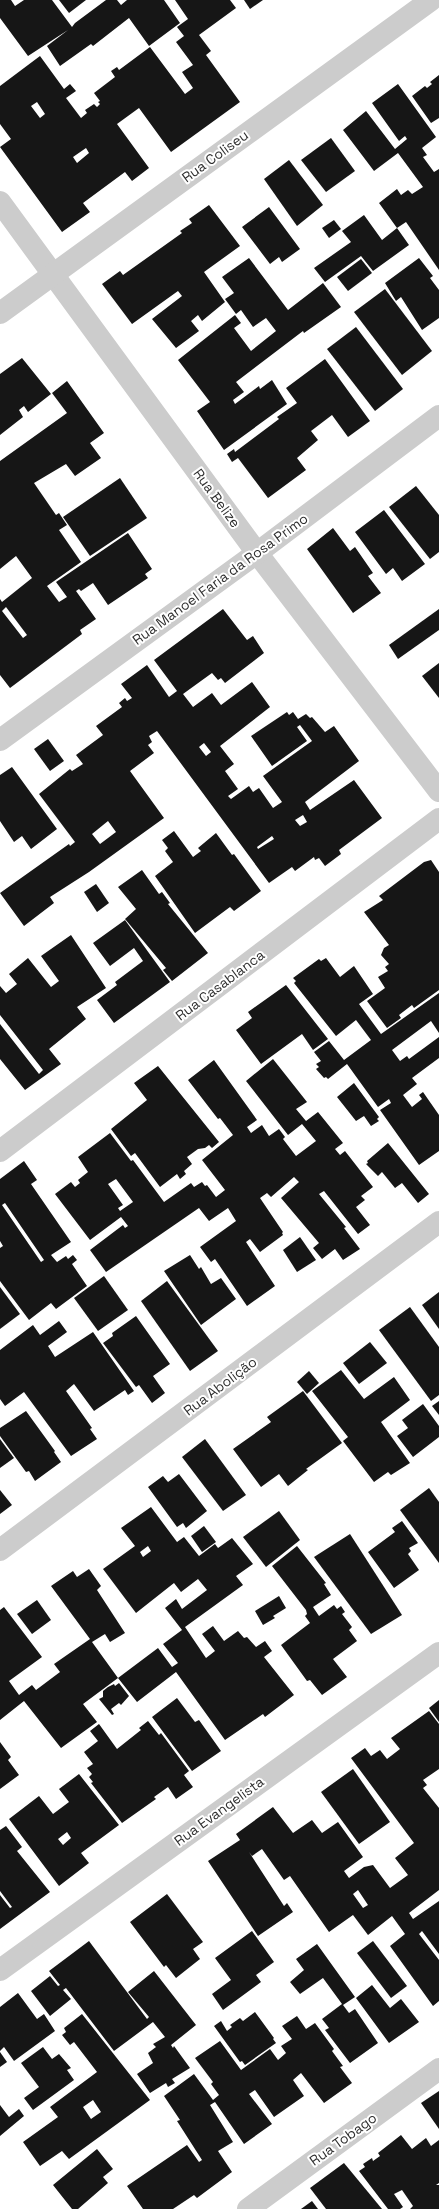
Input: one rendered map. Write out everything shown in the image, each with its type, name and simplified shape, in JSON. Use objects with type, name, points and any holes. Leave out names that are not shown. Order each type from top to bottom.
[{"type":"street","name":"Rua Coliseu","points":[[0,313],[53,273],[431,0]]},
{"type":"street","name":"Rua Belize","points":[[0,202],[257,552],[439,791]]},
{"type":"street","name":"Rua Manoel Faria da Rosa Primo","points":[[0,740],[257,552],[439,416]]},
{"type":"street","name":"Rua Casablanca","points":[[0,1151],[439,819]]},
{"type":"street","name":"Rua Abolição","points":[[0,1550],[439,1222]]},
{"type":"street","name":"Rua Evangelista","points":[[0,1970],[439,1653]]},
{"type":"street","name":"Rua Tobago","points":[[248,2209],[439,2069]]},
{"type":"building","points":[[0,0],[11,0],[15,6],[24,0],[52,0],[72,27],[75,23],[106,0],[117,0],[121,5],[127,0],[164,0],[180,23],[149,46],[129,18],[93,46],[91,44],[60,66],[47,46],[68,30],[28,56],[0,18]]},
{"type":"building","points":[[59,0],[86,0],[69,13]]},
{"type":"building","points":[[175,0],[230,0],[236,8],[199,35],[211,51],[206,55],[240,102],[171,152],[139,108],[117,124],[149,168],[132,181],[125,172],[83,203],[90,212],[62,232],[0,147],[11,139],[0,124],[0,86],[40,56],[64,89],[70,84],[76,91],[66,98],[81,118],[87,113],[85,110],[94,104],[97,107],[100,104],[98,102],[100,101],[94,93],[115,77],[111,71],[117,67],[119,70],[150,47],[185,94],[193,88],[182,72],[193,65],[176,42],[184,36],[177,27],[188,19]],"holes":[[[37,102],[45,114],[40,118],[31,106]],[[86,148],[89,153],[77,163],[73,157]]]},
{"type":"building","points":[[244,0],[263,0],[250,9]]},
{"type":"building","points":[[439,75],[439,118],[431,123],[412,96],[425,86],[427,88],[432,84],[430,82]]},
{"type":"building","points":[[398,84],[436,137],[422,148],[427,155],[423,157],[434,172],[439,169],[439,270],[406,222],[397,228],[379,203],[397,189],[401,195],[408,190],[412,194],[423,187],[398,153],[374,171],[343,130],[366,111],[395,149],[407,139],[405,136],[399,141],[372,103]]},
{"type":"building","points":[[331,138],[355,171],[326,192],[301,160]]},
{"type":"building","points":[[289,160],[323,205],[297,226],[264,179]]},
{"type":"building","points":[[209,205],[240,246],[204,272],[225,302],[202,321],[198,315],[191,321],[199,331],[176,348],[152,319],[182,296],[178,291],[132,324],[102,284],[120,271],[123,275],[182,233],[180,231],[192,223],[189,219]]},
{"type":"building","points":[[269,207],[300,249],[282,262],[279,257],[270,264],[242,227]]},
{"type":"building","points":[[364,215],[382,240],[397,228],[409,245],[373,271],[361,256],[325,282],[314,268],[351,242],[342,231]]},
{"type":"building","points":[[334,220],[341,229],[329,238],[322,228]]},
{"type":"building","points":[[249,258],[288,310],[323,283],[341,307],[304,333],[303,331],[236,382],[244,392],[233,400],[235,404],[259,386],[260,389],[272,380],[287,404],[224,450],[197,411],[210,402],[178,360],[235,315],[241,323],[234,328],[251,351],[276,331],[266,318],[253,327],[241,310],[236,314],[225,299],[234,293],[222,277]]},
{"type":"building","points":[[419,258],[433,276],[430,278],[439,290],[439,318],[422,330],[401,297],[396,301],[385,283]]},
{"type":"building","points":[[361,259],[372,273],[348,291],[337,277]]},
{"type":"building","points":[[385,289],[432,351],[402,375],[354,312]]},
{"type":"building","points":[[356,327],[403,389],[375,411],[327,349]]},
{"type":"building","points":[[22,358],[51,394],[28,412],[24,406],[19,410],[23,417],[0,435],[0,374]]},
{"type":"building","points":[[325,359],[370,421],[348,437],[332,415],[311,431],[318,440],[297,458],[306,470],[268,498],[238,458],[232,462],[227,454],[234,449],[235,452],[279,419],[277,417],[297,403],[286,388]]},
{"type":"building","points":[[67,381],[104,433],[90,443],[101,458],[75,476],[66,464],[34,483],[56,515],[59,513],[67,525],[59,530],[81,562],[47,586],[59,602],[67,597],[56,582],[128,533],[152,569],[145,574],[148,578],[108,605],[93,583],[81,591],[79,589],[76,591],[96,619],[80,630],[82,634],[10,688],[0,675],[0,599],[2,602],[32,578],[16,556],[0,569],[0,461],[67,413],[52,393]],"holes":[[[6,607],[27,635],[23,638],[2,611]]]},
{"type":"building","points":[[120,478],[147,518],[90,556],[63,517]]},
{"type":"building","points":[[416,486],[439,515],[439,552],[430,559],[389,507]]},
{"type":"building","points":[[384,510],[425,564],[402,581],[393,568],[386,574],[355,532]]},
{"type":"building","points":[[333,528],[350,551],[355,547],[373,573],[368,576],[381,593],[353,613],[307,549]]},
{"type":"building","points":[[223,609],[247,640],[253,636],[264,653],[225,683],[221,678],[218,680],[212,673],[183,694],[193,707],[212,693],[221,705],[252,682],[270,707],[220,746],[234,764],[225,771],[238,789],[228,796],[231,799],[249,786],[253,792],[259,788],[273,808],[282,802],[263,776],[312,741],[300,725],[297,727],[307,741],[272,766],[251,736],[287,712],[289,715],[293,712],[298,719],[306,714],[310,718],[312,717],[325,732],[334,726],[359,761],[305,802],[310,810],[354,780],[382,818],[339,850],[341,854],[325,866],[319,858],[315,860],[314,857],[295,871],[292,867],[269,883],[157,731],[149,736],[152,742],[148,745],[154,753],[130,771],[164,818],[89,872],[50,897],[54,903],[24,926],[0,893],[69,844],[70,846],[75,842],[39,794],[70,769],[72,771],[83,764],[76,755],[103,735],[96,726],[122,707],[119,703],[125,698],[127,701],[132,698],[121,684],[147,665],[169,697],[177,691],[154,660]],"holes":[[[204,743],[211,752],[206,756],[199,747]],[[303,815],[307,822],[300,826],[295,820]],[[108,821],[116,832],[100,844],[92,834]],[[272,836],[274,839],[258,849],[257,847]]]},
{"type":"building","points":[[439,609],[439,630],[398,659],[389,645]]},
{"type":"building","points":[[439,663],[439,698],[422,676]]},
{"type":"building","points":[[48,739],[64,761],[50,771],[34,749]]},
{"type":"building","points":[[12,767],[57,829],[31,849],[22,836],[14,842],[0,821],[0,775]]},
{"type":"building","points":[[174,831],[193,857],[201,851],[198,848],[216,833],[232,855],[234,854],[261,891],[234,911],[230,907],[195,933],[155,876],[173,862],[165,851],[168,848],[162,840]]},
{"type":"building","points":[[431,860],[439,872],[439,990],[414,1008],[412,1005],[399,1015],[401,1018],[387,1028],[367,1001],[385,988],[378,977],[388,971],[385,967],[389,964],[381,955],[384,948],[389,945],[364,912],[383,900],[379,896],[424,862]]},
{"type":"building","points":[[142,870],[159,894],[162,892],[170,903],[168,904],[208,953],[172,981],[163,970],[166,968],[125,919],[136,909],[118,887]]},
{"type":"building","points":[[96,884],[109,903],[97,912],[84,892]]},
{"type":"building","points":[[125,920],[170,982],[114,1023],[97,1000],[117,985],[115,982],[143,961],[134,948],[110,966],[93,943]]},
{"type":"building","points":[[71,935],[106,988],[77,1007],[86,1019],[49,1049],[61,1064],[25,1090],[0,1059],[0,1024],[39,1074],[43,1070],[0,1015],[0,986],[6,993],[17,984],[9,974],[28,958],[51,987],[59,981],[41,956]]},
{"type":"building","points":[[326,958],[340,977],[354,966],[373,994],[359,1004],[381,1034],[439,993],[439,1033],[431,1021],[392,1050],[400,1061],[407,1056],[409,1059],[439,1037],[439,1058],[412,1078],[417,1084],[403,1095],[412,1107],[422,1099],[419,1095],[423,1092],[439,1115],[439,1151],[419,1165],[380,1110],[391,1103],[389,1099],[378,1107],[347,1064],[328,1079],[326,1077],[324,1078],[316,1069],[319,1067],[316,1064],[321,1061],[314,1052],[329,1041],[344,1060],[371,1040],[356,1020],[336,1036],[294,983],[296,981],[293,978],[319,959],[321,961]]},
{"type":"building","points":[[286,985],[328,1039],[313,1050],[302,1034],[261,1064],[236,1030],[252,1018],[248,1012]]},
{"type":"building","points":[[273,1059],[307,1102],[296,1109],[306,1121],[318,1112],[343,1143],[335,1149],[340,1155],[345,1151],[373,1187],[361,1196],[365,1200],[356,1207],[370,1225],[358,1234],[324,1191],[319,1194],[346,1227],[344,1228],[360,1249],[343,1260],[335,1249],[322,1259],[313,1248],[319,1243],[281,1198],[299,1182],[294,1177],[271,1197],[267,1193],[260,1198],[283,1232],[283,1235],[260,1252],[250,1239],[246,1242],[275,1286],[247,1306],[215,1259],[211,1262],[200,1247],[236,1221],[228,1208],[209,1221],[199,1208],[106,1272],[90,1250],[123,1225],[125,1228],[128,1226],[121,1217],[90,1240],[55,1194],[71,1182],[75,1187],[80,1183],[78,1180],[88,1172],[78,1157],[110,1133],[131,1161],[133,1160],[164,1202],[191,1183],[194,1187],[202,1182],[205,1186],[207,1185],[216,1197],[225,1190],[202,1160],[233,1135],[220,1118],[218,1119],[188,1080],[214,1060],[257,1120],[247,1127],[251,1133],[262,1125],[269,1136],[279,1129],[285,1137],[283,1139],[296,1156],[316,1141],[302,1124],[288,1135],[246,1081]],"holes":[[[116,1179],[133,1202],[120,1211],[118,1208],[123,1205],[108,1184]]]},
{"type":"building","points":[[158,1066],[219,1142],[212,1148],[209,1145],[205,1148],[198,1149],[187,1157],[192,1164],[184,1171],[186,1174],[180,1179],[177,1174],[160,1187],[135,1153],[131,1156],[111,1129],[147,1100],[134,1083]]},
{"type":"building","points":[[354,1083],[379,1117],[377,1119],[379,1121],[371,1126],[364,1116],[356,1121],[337,1097]]},
{"type":"building","points":[[388,1143],[429,1194],[418,1203],[402,1183],[395,1188],[382,1172],[378,1176],[366,1164],[368,1163],[367,1161]]},
{"type":"building","points":[[24,1161],[37,1180],[31,1184],[71,1242],[51,1255],[57,1262],[66,1256],[68,1259],[73,1255],[77,1260],[72,1264],[87,1286],[56,1309],[51,1303],[29,1320],[0,1281],[0,1248],[3,1246],[0,1241],[0,1179]],"holes":[[[5,1203],[44,1260],[41,1262],[2,1205]]]},
{"type":"building","points":[[300,1237],[316,1260],[297,1272],[283,1250]]},
{"type":"building","points":[[190,1255],[199,1269],[201,1267],[211,1284],[221,1278],[236,1299],[201,1325],[164,1271]]},
{"type":"building","points":[[104,1276],[128,1310],[98,1331],[74,1298]]},
{"type":"building","points":[[167,1281],[218,1351],[190,1371],[141,1301]]},
{"type":"building","points":[[0,1287],[20,1314],[0,1329]]},
{"type":"building","points":[[439,1292],[439,1329],[422,1305]]},
{"type":"building","points":[[410,1307],[439,1347],[439,1395],[431,1401],[379,1330]]},
{"type":"building","points":[[136,1316],[170,1364],[153,1376],[165,1393],[152,1403],[139,1385],[136,1387],[103,1343],[113,1336],[112,1333]]},
{"type":"building","points":[[59,1321],[67,1332],[48,1346],[55,1357],[93,1332],[134,1391],[128,1395],[125,1390],[94,1411],[74,1384],[66,1391],[92,1428],[90,1429],[97,1439],[71,1456],[24,1392],[5,1406],[0,1399],[0,1350],[33,1325],[40,1335]]},
{"type":"building","points":[[370,1342],[387,1363],[359,1384],[343,1363]]},
{"type":"building","points":[[341,1370],[364,1399],[394,1377],[410,1400],[381,1422],[410,1463],[391,1475],[388,1472],[374,1482],[343,1441],[348,1437],[312,1391]]},
{"type":"building","points":[[309,1371],[319,1383],[307,1394],[297,1382]]},
{"type":"building","points":[[303,1391],[342,1443],[306,1469],[308,1470],[288,1486],[279,1474],[261,1487],[233,1449],[271,1422],[267,1417]]},
{"type":"building","points":[[439,1401],[439,1415],[432,1406]]},
{"type":"building","points":[[423,1404],[439,1426],[439,1437],[413,1457],[397,1436],[408,1428],[402,1420]]},
{"type":"building","points":[[26,1411],[55,1451],[54,1452],[61,1462],[35,1481],[29,1471],[26,1472],[0,1436],[0,1428]]},
{"type":"building","points":[[0,1439],[14,1458],[0,1468]]},
{"type":"building","points":[[205,1439],[246,1495],[223,1511],[182,1457]]},
{"type":"building","points":[[179,1474],[207,1511],[186,1528],[183,1523],[177,1527],[148,1487],[163,1476],[168,1482]]},
{"type":"building","points":[[429,1488],[439,1502],[439,1563],[400,1510]]},
{"type":"building","points":[[0,1490],[12,1505],[0,1514]]},
{"type":"building","points":[[151,1507],[177,1542],[184,1537],[199,1556],[215,1544],[218,1548],[232,1538],[253,1564],[236,1576],[243,1585],[185,1627],[206,1658],[215,1651],[202,1634],[213,1626],[224,1641],[238,1631],[244,1638],[247,1637],[256,1647],[265,1641],[272,1651],[264,1657],[294,1695],[265,1717],[263,1714],[225,1740],[176,1672],[137,1702],[118,1678],[158,1648],[172,1667],[178,1663],[163,1644],[182,1630],[165,1608],[176,1599],[182,1609],[207,1590],[198,1579],[181,1592],[174,1583],[136,1613],[103,1569],[135,1546],[121,1528]],"holes":[[[148,1546],[151,1551],[143,1557],[140,1552]]]},
{"type":"building","points":[[279,1511],[300,1540],[266,1567],[243,1537]]},
{"type":"building","points":[[402,1521],[418,1543],[409,1548],[411,1551],[408,1554],[419,1570],[394,1588],[368,1552],[395,1532],[392,1528]]},
{"type":"building","points":[[204,1526],[216,1542],[202,1552],[191,1536]]},
{"type":"building","points":[[350,1534],[402,1615],[371,1634],[314,1557]]},
{"type":"building","points":[[297,1546],[326,1583],[324,1584],[331,1595],[313,1607],[319,1616],[334,1605],[337,1609],[341,1606],[345,1612],[342,1614],[352,1627],[349,1630],[357,1641],[333,1659],[347,1677],[322,1695],[310,1680],[307,1681],[281,1645],[310,1623],[305,1616],[307,1614],[306,1610],[272,1566]]},
{"type":"building","points":[[89,1569],[101,1586],[97,1590],[125,1633],[110,1642],[105,1634],[92,1642],[118,1678],[83,1704],[97,1722],[61,1748],[24,1701],[0,1720],[0,1610],[4,1607],[42,1657],[9,1681],[19,1695],[32,1685],[36,1690],[60,1672],[54,1664],[90,1639],[51,1586],[73,1571],[77,1577]]},
{"type":"building","points":[[279,1596],[286,1608],[273,1616],[275,1618],[263,1625],[255,1611]]},
{"type":"building","points":[[37,1600],[51,1620],[32,1634],[17,1614]]},
{"type":"building","points":[[119,1683],[129,1696],[121,1705],[119,1703],[111,1709],[114,1714],[112,1715],[99,1699],[103,1697],[103,1691],[108,1687],[114,1684],[115,1686]]},
{"type":"building","points":[[177,1698],[195,1722],[199,1720],[221,1751],[192,1771],[152,1717]]},
{"type":"building","points":[[439,1700],[439,1722],[429,1708]]},
{"type":"building","points":[[429,1711],[439,1724],[439,1769],[423,1780],[427,1785],[423,1788],[439,1808],[439,1890],[409,1913],[413,1919],[439,1901],[439,1954],[422,1931],[419,1934],[439,1960],[439,2001],[433,2006],[390,1946],[405,1934],[392,1916],[368,1935],[353,1915],[329,1932],[290,1876],[284,1880],[262,1849],[252,1856],[249,1852],[284,1906],[287,1903],[293,1912],[258,1936],[208,1861],[240,1840],[236,1834],[273,1807],[293,1833],[312,1820],[322,1833],[338,1822],[363,1857],[344,1871],[349,1878],[364,1867],[373,1865],[390,1888],[408,1875],[395,1858],[414,1843],[351,1758],[365,1748],[371,1756],[380,1750],[387,1759],[400,1749],[391,1738]],"holes":[[[358,1890],[368,1905],[363,1908],[353,1894]]]},
{"type":"building","points":[[148,1721],[159,1735],[161,1733],[189,1771],[184,1775],[193,1787],[176,1799],[168,1787],[154,1797],[156,1799],[122,1823],[91,1783],[93,1782],[89,1777],[92,1774],[87,1768],[93,1764],[84,1752],[98,1741],[90,1731],[99,1724],[117,1749],[141,1730],[139,1728]]},
{"type":"building","points":[[0,1742],[11,1757],[8,1760],[19,1775],[0,1789]]},
{"type":"building","points":[[353,1769],[390,1822],[359,1844],[321,1792]]},
{"type":"building","points":[[79,1774],[119,1825],[81,1853],[89,1863],[59,1886],[9,1819],[39,1796],[53,1814],[69,1802],[59,1789]],"holes":[[[67,1832],[71,1838],[63,1845],[58,1839]]]},
{"type":"building","points":[[6,1826],[22,1847],[17,1851],[50,1892],[0,1929],[0,1895],[10,1908],[12,1907],[0,1891],[0,1830]]},
{"type":"building","points":[[167,1894],[203,1942],[193,1949],[200,1959],[176,1978],[166,1965],[164,1967],[130,1922]]},
{"type":"building","points":[[252,1931],[274,1962],[256,1975],[261,1982],[223,2010],[212,1994],[231,1980],[215,1958]]},
{"type":"building","points":[[89,1941],[147,2019],[149,2017],[128,1992],[154,1971],[196,2025],[171,2045],[173,2048],[174,2046],[190,2068],[172,2079],[175,2083],[168,2087],[166,2083],[150,2093],[137,2074],[153,2063],[148,2053],[156,2047],[153,2044],[165,2037],[153,2022],[114,2051],[66,1988],[63,1990],[71,1999],[50,2016],[31,1991],[50,1976],[58,1986],[60,1985],[49,1971]]},
{"type":"building","points":[[373,1941],[407,1986],[391,1998],[357,1953]]},
{"type":"building","points":[[317,1944],[355,1997],[343,2005],[349,2013],[355,2009],[378,2043],[350,2063],[325,2030],[329,2028],[322,2019],[342,2004],[323,1978],[300,1994],[290,1982],[304,1970],[296,1959]]},
{"type":"building","points":[[372,1985],[390,2008],[401,1999],[419,2022],[389,2043],[356,1998]]},
{"type":"building","points":[[18,1993],[37,2019],[44,2014],[55,2031],[14,2061],[4,2047],[0,2051],[0,2007]]},
{"type":"building","points":[[255,2012],[276,2043],[245,2065],[242,2061],[240,2062],[214,2026],[221,2021],[227,2031],[232,2027],[230,2025],[240,2018],[243,2021]]},
{"type":"building","points":[[82,2014],[150,2100],[69,2159],[62,2151],[40,2166],[23,2142],[58,2117],[50,2107],[97,2072],[74,2042],[70,2045],[62,2035],[66,2032],[64,2028]],"holes":[[[93,2100],[101,2112],[91,2119],[83,2107]]]},
{"type":"building","points":[[297,2016],[306,2029],[315,2023],[334,2049],[332,2051],[343,2066],[340,2067],[352,2083],[324,2103],[301,2073],[293,2080],[304,2096],[274,2117],[255,2090],[249,2094],[272,2124],[244,2144],[215,2102],[210,2105],[233,2142],[218,2151],[232,2172],[197,2198],[194,2195],[173,2209],[143,2209],[127,2186],[187,2145],[199,2162],[202,2160],[177,2121],[180,2120],[164,2096],[194,2074],[213,2100],[219,2095],[211,2084],[213,2082],[195,2058],[220,2041],[241,2070],[270,2049],[278,2060],[286,2053],[281,2046],[292,2039],[282,2026]]},
{"type":"building","points":[[43,2047],[52,2059],[59,2054],[71,2068],[67,2070],[74,2080],[33,2110],[24,2098],[39,2087],[21,2063]]},
{"type":"building","points":[[0,2052],[7,2062],[0,2067]]},
{"type":"building","points":[[439,2091],[439,2129],[421,2103]]},
{"type":"building","points":[[0,2105],[9,2117],[19,2109],[24,2116],[0,2136]]},
{"type":"building","points":[[401,2135],[412,2149],[426,2138],[431,2146],[439,2140],[439,2183],[436,2185],[439,2185],[439,2209],[410,2209],[413,2206],[402,2190],[394,2194],[403,2207],[400,2209],[388,2209],[359,2171],[365,2167],[363,2164],[372,2158],[373,2161],[380,2156],[378,2153]]},
{"type":"building","points":[[97,2149],[113,2169],[103,2177],[108,2183],[78,2209],[72,2209],[53,2185]]},
{"type":"building","points":[[344,2163],[382,2209],[326,2209],[310,2188]]},
{"type":"building","points":[[312,2201],[318,2209],[301,2209]]}]
